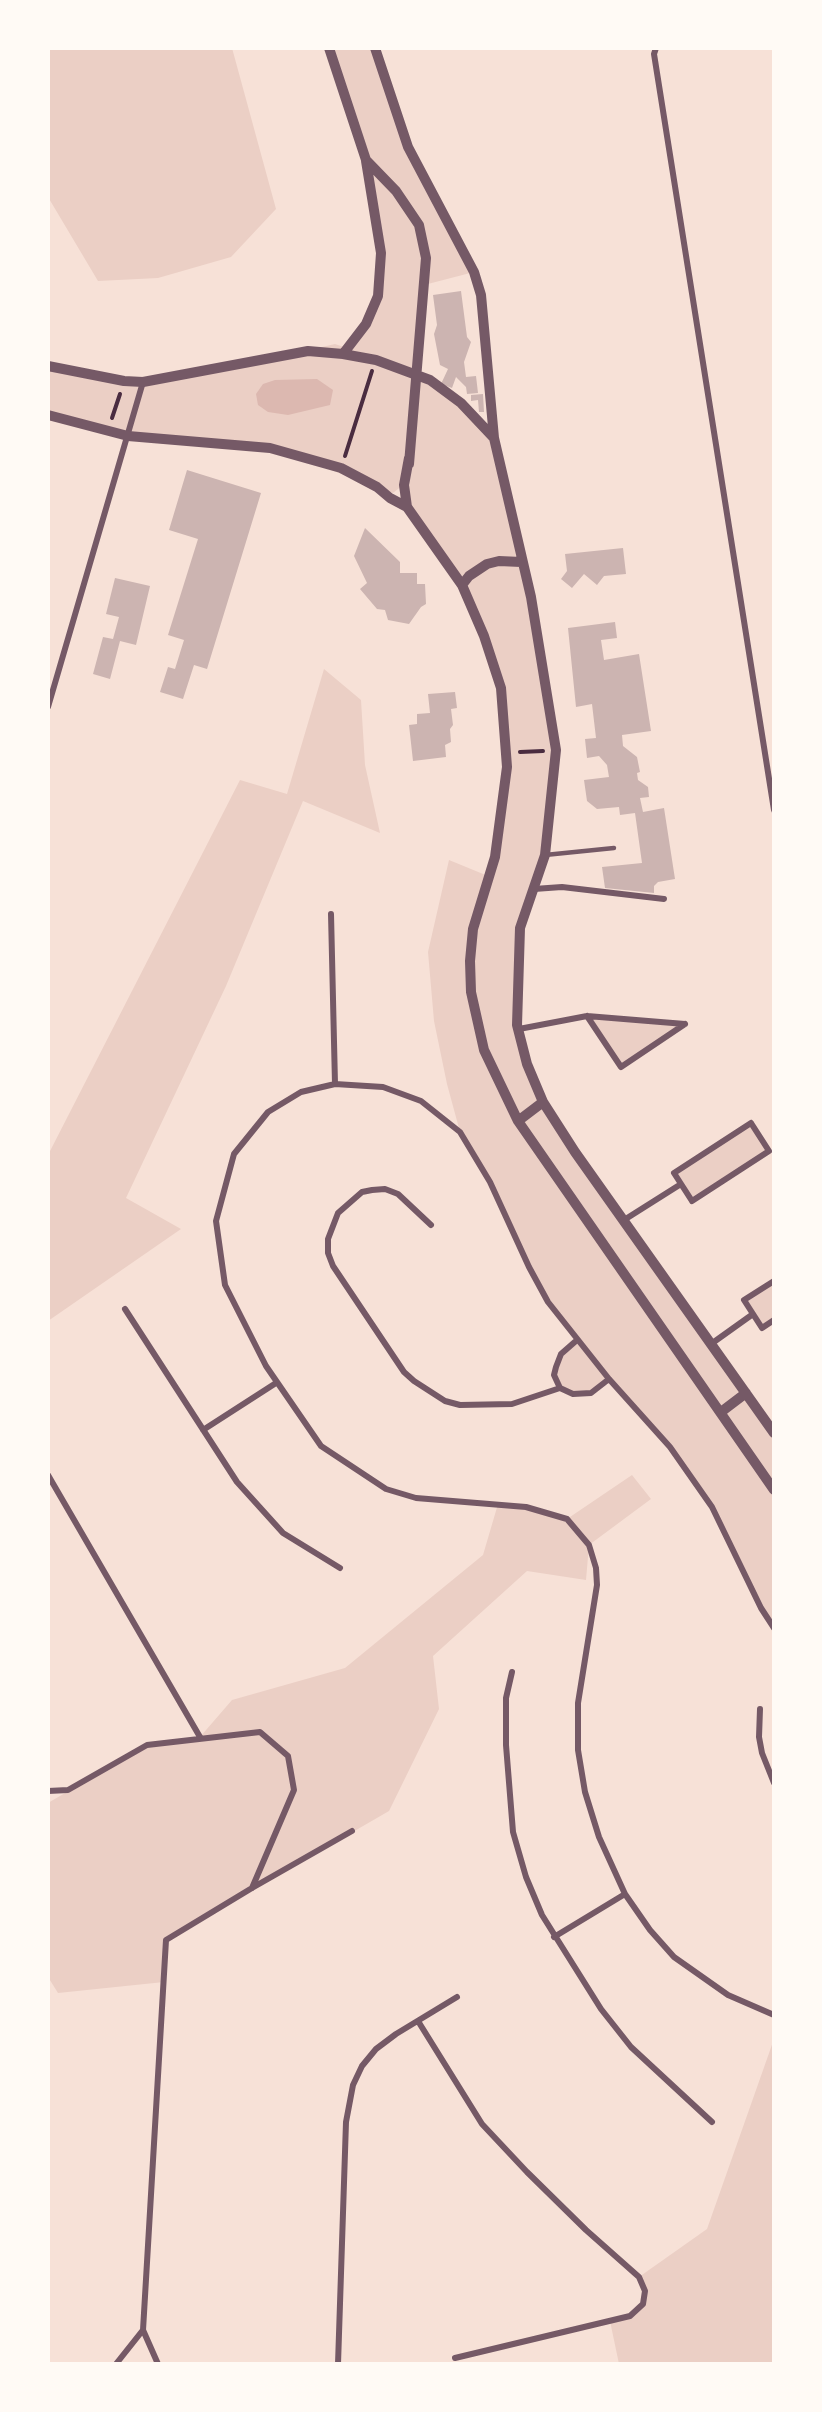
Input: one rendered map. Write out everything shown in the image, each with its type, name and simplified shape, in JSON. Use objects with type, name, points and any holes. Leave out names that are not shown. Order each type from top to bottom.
[{"type":"street","points":[[329,48],[366,160],[381,253],[378,296],[366,324],[344,354]]},
{"type":"street","points":[[375,48],[408,147],[474,272],[481,294],[494,438],[537,632],[556,750],[545,855],[520,928],[519,1029],[528,1064],[543,1102],[774,1432]]},
{"type":"street","points":[[656,48],[654,54],[774,810]]},
{"type":"street","points":[[366,160],[396,191],[418,225],[426,258],[407,507]]},
{"type":"street","points":[[48,366],[124,381],[142,382],[308,351],[344,354],[376,360],[426,379],[484,416]]},
{"type":"street","points":[[48,707],[142,382]]},
{"type":"street","points":[[489,386],[484,416],[494,438]]},
{"type":"street","points":[[461,403],[494,438]]},
{"type":"street","points":[[48,415],[128,436],[270,448],[342,468],[393,493],[407,507],[462,585],[484,636],[501,688],[507,753],[495,857],[473,929],[471,992],[484,1050],[518,1121],[774,1490]]},
{"type":"street","points":[[462,585],[477,569],[488,564],[499,561],[521,562]]},
{"type":"street","points":[[48,676],[56,679]]},
{"type":"street","points":[[534,889],[562,887],[664,899]]},
{"type":"street","points":[[331,914],[335,1084]]},
{"type":"street","points":[[519,1029],[587,1016],[685,1024],[621,1067],[587,1016]]},
{"type":"street","points":[[774,1628],[760,1608],[712,1507],[670,1447],[609,1379],[543,1293],[490,1182],[460,1132],[421,1101],[383,1087],[335,1084],[301,1092],[268,1112],[234,1154],[216,1221],[225,1285],[276,1383],[321,1446],[386,1489],[416,1498],[526,1507],[567,1519],[589,1545],[596,1568],[597,1585],[578,1703],[578,1750],[585,1792],[599,1837],[625,1894],[650,1930],[675,1957],[728,1995],[774,2015]]},
{"type":"street","points":[[518,1121],[543,1102]]},
{"type":"street","points":[[751,1123],[769,1151],[692,1201],[681,1184],[674,1173],[751,1123]]},
{"type":"street","points":[[624,1220],[681,1184]]},
{"type":"street","points":[[430,1225],[398,1194],[385,1189],[372,1190],[362,1192],[338,1213],[328,1239],[328,1253],[333,1266],[404,1372],[445,1401],[460,1405],[512,1404],[560,1388]]},
{"type":"street","points":[[774,1281],[744,1299],[762,1328],[774,1320]]},
{"type":"street","points":[[125,1309],[237,1482],[283,1533],[340,1568]]},
{"type":"street","points":[[711,1344],[753,1314]]},
{"type":"street","points":[[577,1340],[561,1354],[556,1367],[554,1375],[560,1388],[573,1394],[591,1393],[609,1379]]},
{"type":"street","points":[[203,1430],[276,1383]]},
{"type":"street","points":[[721,1412],[746,1393]]},
{"type":"street","points":[[48,1474],[200,1737]]},
{"type":"street","points":[[512,1672],[506,1698],[506,1745],[513,1832],[526,1877],[542,1915],[601,2009],[631,2047],[712,2122]]},
{"type":"street","points":[[760,1709],[759,1737],[762,1754],[774,1783]]},
{"type":"street","points":[[48,1791],[68,1790],[147,1745],[200,1737],[260,1732],[288,1756],[294,1790],[252,1888]]},
{"type":"street","points":[[158,2364],[142,2330],[166,1940],[352,1831]]},
{"type":"street","points":[[554,1937],[625,1894]]},
{"type":"street","points":[[339,2364],[348,2102],[353,2085],[362,2066],[376,2049],[457,1997]]},
{"type":"street","points":[[418,2021],[483,2124],[577,2222],[639,2277],[645,2290],[643,2304],[630,2316],[455,2358]]},
{"type":"street","points":[[116,2364],[142,2330]]},
{"type":"lane","points":[[545,855],[614,848]]},
{"type":"path","points":[[342,468],[376,360]]},
{"type":"path","points":[[108,432],[124,381]]},
{"type":"path","points":[[507,753],[556,750]]},
{"type":"shaded area","points":[[48,48],[232,48],[276,209],[231,257],[158,278],[98,281],[48,197]]},
{"type":"shaded area","points":[[330,48],[374,48],[406,148],[474,272],[424,285],[403,485],[393,493],[269,447],[128,436],[48,415],[48,366],[124,381],[283,356],[335,344],[347,348],[378,296],[381,253],[366,160]]},
{"type":"shaded area","points":[[416,377],[460,404],[493,439],[521,561],[499,559],[462,583],[408,507]]},
{"type":"shaded area","points":[[317,379],[333,390],[330,405],[288,415],[268,412],[258,405],[256,394],[263,384],[275,380]]},
{"type":"shaded area","points":[[521,562],[556,750],[545,855],[520,928],[517,1025],[543,1102],[774,1433],[774,1628],[712,1507],[670,1447],[609,1379],[591,1393],[566,1392],[554,1375],[558,1361],[577,1340],[548,1302],[490,1182],[460,1132],[447,1084],[434,1021],[428,952],[449,860],[488,876],[507,767],[501,688],[463,585],[487,568]]},
{"type":"shaded area","points":[[324,669],[361,700],[365,765],[380,833],[303,801],[226,986],[126,1198],[181,1229],[48,1321],[48,1155],[240,780],[287,794]]},
{"type":"shaded area","points":[[587,1016],[685,1024],[621,1067]]},
{"type":"shaded area","points":[[751,1123],[769,1151],[692,1201],[674,1173]]},
{"type":"shaded area","points":[[774,1281],[774,1320],[762,1328],[744,1300]]},
{"type":"shaded area","points":[[632,1475],[651,1499],[589,1545],[586,1580],[527,1571],[433,1656],[439,1709],[389,1811],[166,1940],[164,1982],[58,1993],[48,1977],[48,1803],[147,1745],[200,1737],[232,1700],[345,1668],[483,1555],[498,1504],[526,1507],[567,1519]]},
{"type":"shaded area","points":[[774,2039],[774,2364],[619,2364],[610,2321],[630,2316],[643,2304],[645,2291],[639,2277],[707,2229]]},
{"type":"building","points":[[461,291],[467,337],[471,342],[464,362],[466,377],[476,376],[478,393],[467,394],[466,387],[456,377],[452,388],[441,384],[448,369],[440,365],[434,334],[437,325],[433,295]]},
{"type":"building","points":[[483,394],[484,412],[479,412],[478,400],[471,401],[471,395]]},
{"type":"building","points":[[187,470],[261,493],[207,669],[194,665],[183,699],[160,692],[168,667],[175,669],[184,640],[168,635],[198,539],[169,530]]},
{"type":"building","points":[[365,528],[400,562],[400,573],[417,573],[417,584],[425,584],[426,604],[421,607],[409,624],[388,620],[385,610],[377,609],[360,589],[367,583],[354,556]]},
{"type":"building","points":[[623,548],[626,574],[604,576],[597,585],[584,574],[572,588],[561,579],[567,571],[565,554]]},
{"type":"building","points":[[115,578],[150,586],[136,645],[120,641],[110,679],[93,674],[103,637],[113,639],[119,617],[106,614]]},
{"type":"building","points":[[615,622],[617,638],[601,640],[604,660],[639,654],[651,731],[622,735],[623,746],[637,757],[640,772],[637,773],[638,780],[648,787],[649,797],[640,798],[643,812],[664,808],[675,879],[658,882],[654,886],[654,893],[605,888],[602,867],[642,863],[635,813],[620,815],[619,807],[597,809],[587,801],[584,780],[609,777],[607,765],[599,756],[587,758],[585,739],[596,738],[592,704],[576,707],[568,628]]},
{"type":"building","points":[[455,692],[457,708],[451,709],[453,725],[450,729],[451,742],[445,745],[446,757],[413,761],[409,725],[417,724],[417,714],[430,713],[428,694]]}]
